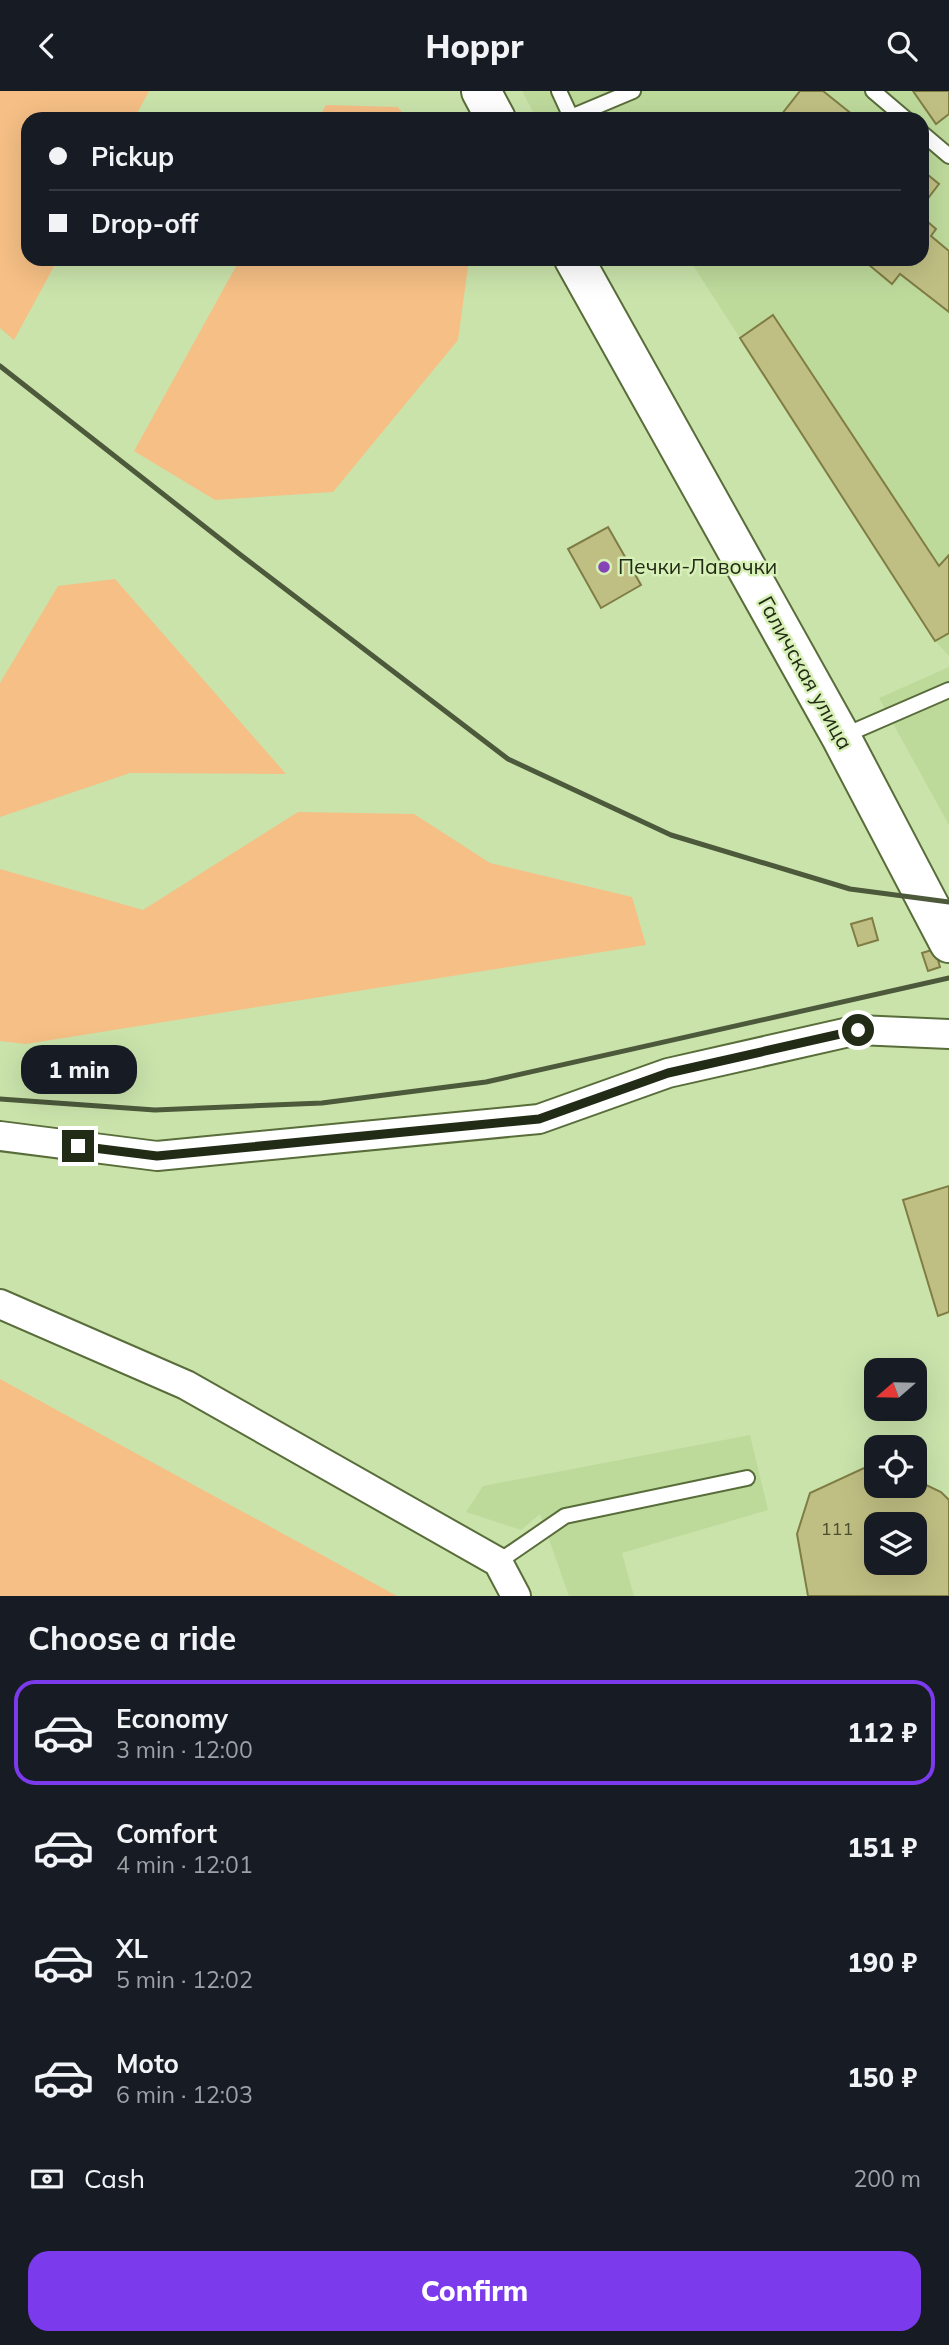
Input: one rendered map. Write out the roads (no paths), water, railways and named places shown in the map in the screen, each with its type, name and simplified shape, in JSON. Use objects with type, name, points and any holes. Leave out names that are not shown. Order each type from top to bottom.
[{"type":"main road","points":[[481,91],[492,112]]},
{"type":"main road","name":"Галичская улица","points":[[579,266],[841,737],[949,943]]},
{"type":"street","points":[[0,1136],[157,1156],[539,1119],[668,1073],[858,1030],[949,1034]]},
{"type":"street","points":[[0,1304],[186,1385],[498,1562],[516,1596]]},
{"type":"lane","points":[[559,91],[569,112]]},
{"type":"lane","points":[[583,112],[634,91]]},
{"type":"lane","points":[[873,91],[898,112]]},
{"type":"lane","points":[[929,139],[949,156]]},
{"type":"lane","points":[[841,737],[949,690]]},
{"type":"lane","points":[[498,1562],[565,1516],[747,1478]]},
{"type":"railway","points":[[0,366],[242,556],[508,759],[671,835],[850,889],[949,902]]},
{"type":"railway","points":[[0,1099],[155,1110],[322,1103],[486,1082],[949,978]]},
{"type":"place","name":"Печки-Лавочки","points":[[604,567]]}]
